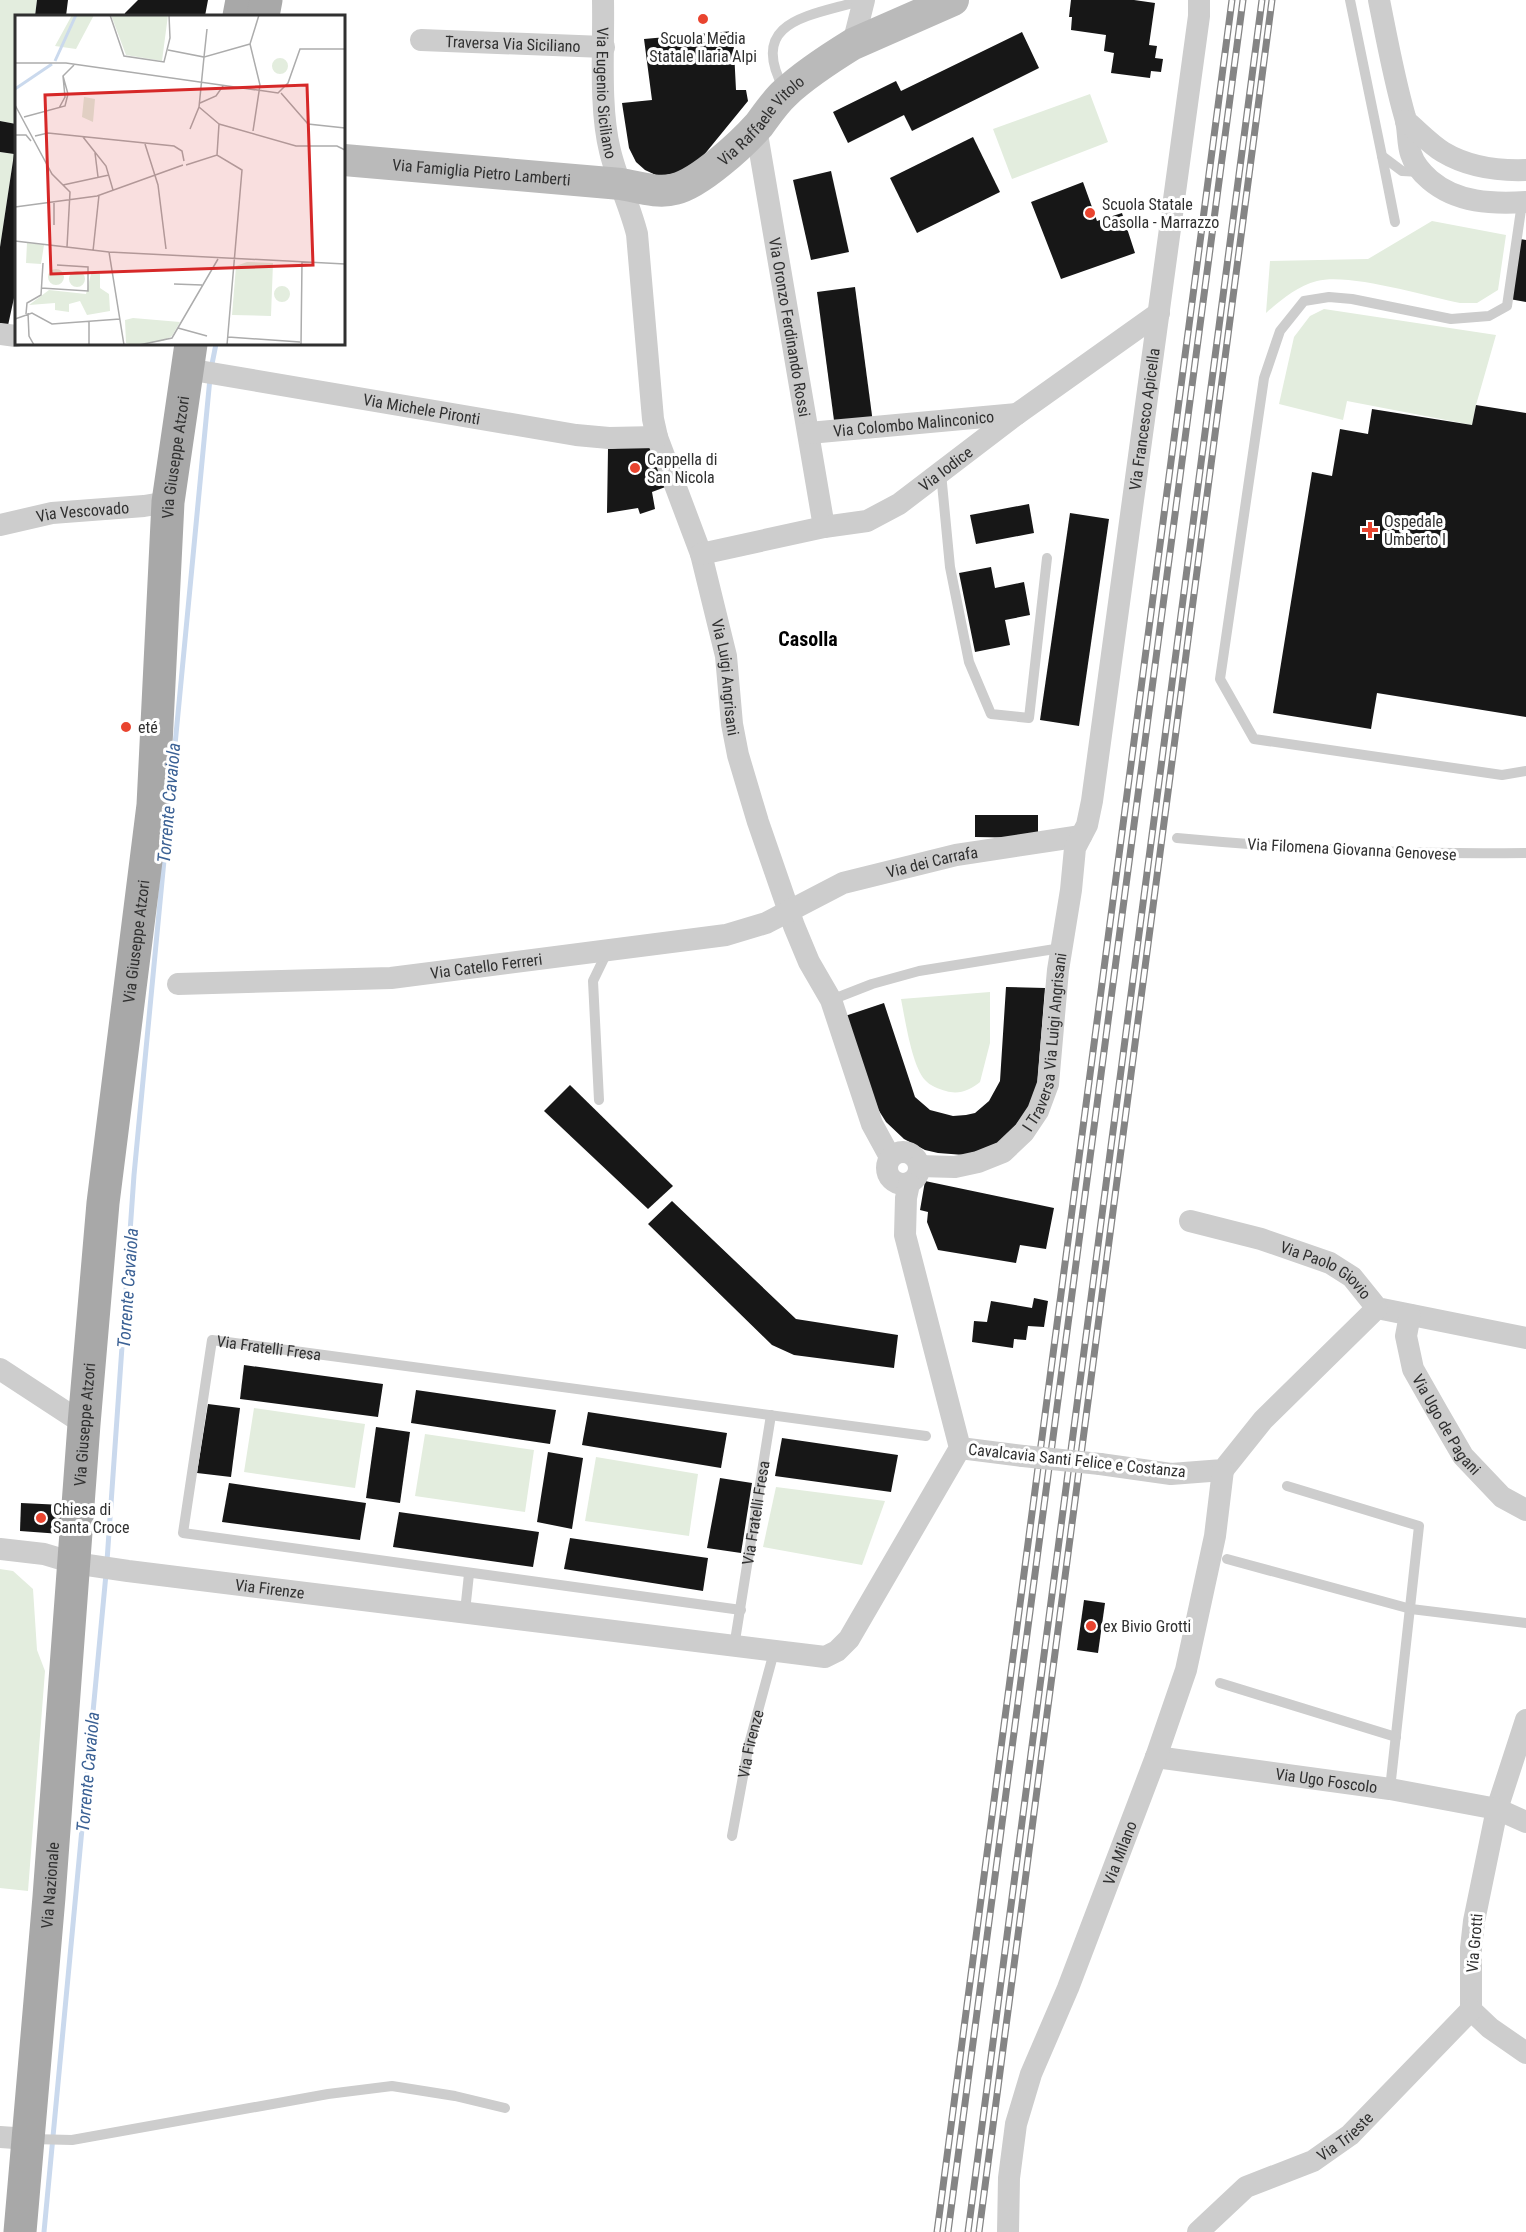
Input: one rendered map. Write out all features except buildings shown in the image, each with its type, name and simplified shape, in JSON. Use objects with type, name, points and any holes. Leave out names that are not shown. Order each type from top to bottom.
[{"type":"main road","points":[[239,15],[242,0]]},
{"type":"main road","points":[[263,15],[266,0]]},
{"type":"main road","name":"Via Raffaele Vitolo","points":[[621,184],[658,191],[673,190],[702,177],[756,128],[786,93],[853,44],[934,4]]},
{"type":"main road","name":"Via Famiglia Pietro Lamberti","points":[[345,160],[621,184]]},
{"type":"main road","name":"Via Giuseppe Atzori","points":[[79,1556],[84,1424],[103,1203],[153,805],[168,502],[193,361]]},
{"type":"main road","name":"Via Nazionale","points":[[20,2232],[23,2138],[79,1556]]},
{"type":"street","name":"Via Eugenio Siciliano","points":[[603,0],[605,122],[610,151],[621,184]]},
{"type":"street","points":[[853,44],[863,0]]},
{"type":"street","name":"Via Francesco Apicella","points":[[1081,836],[1087,825],[1092,801],[1199,16],[1199,0]]},
{"type":"street","points":[[1379,0],[1396,89],[1406,121],[1411,154],[1422,172],[1449,194],[1488,203],[1524,202],[1519,185],[1526,170],[1504,171],[1473,165],[1442,152],[1406,121]]},
{"type":"street","name":"Traversa Via Siciliano","points":[[421,40],[604,47]]},
{"type":"street","name":"Via Oronzo Ferdinando Rossi","points":[[756,128],[824,527]]},
{"type":"street","points":[[1422,172],[1442,152]]},
{"type":"street","name":"Via Luigi Angrisani","points":[[621,184],[637,234],[653,419],[657,437],[700,554],[726,656],[732,724],[738,755],[758,822],[789,909],[809,962],[831,1000],[872,1124],[902,1171]]},
{"type":"street","name":"Via Iodice","points":[[700,554],[824,527],[867,521],[899,504],[1017,414],[1159,313]]},
{"type":"street","points":[[0,334],[15,336]]},
{"type":"street","name":"Via Michele Pironti","points":[[193,361],[223,375],[576,435],[609,438],[657,437]]},
{"type":"street","name":"Via Colombo Malinconico","points":[[809,433],[1017,414]]},
{"type":"street","name":"Via Vescovado","points":[[0,525],[52,513],[168,502]]},
{"type":"street","name":"Via dei Carrafa","points":[[789,909],[843,883],[956,855],[1081,836]]},
{"type":"street","name":"I Traversa Via Luigi Angrisani","points":[[902,1171],[955,1167],[978,1162],[1003,1152],[1024,1132],[1038,1111],[1048,1084],[1061,948],[1071,890],[1075,848],[1081,836]]},
{"type":"street","name":"Via Catello Ferreri","points":[[178,984],[391,978],[726,934],[766,923],[789,909]]},
{"type":"street","name":"Cavalcavia Santi Felice e Costanza","points":[[774,1652],[825,1657],[837,1651],[849,1639],[960,1448],[905,1235],[906,1198],[902,1171]]},
{"type":"street","name":"Via Paolo Giovio","points":[[1190,1221],[1261,1239],[1330,1263],[1352,1277],[1377,1308],[1526,1338]]},
{"type":"street","points":[[1223,1470],[1263,1420],[1377,1308]]},
{"type":"street","name":"Via Ugo de Pagani","points":[[1410,1315],[1406,1336],[1413,1369],[1463,1456],[1502,1497],[1526,1510]]},
{"type":"street","points":[[0,1369],[84,1424]]},
{"type":"street","name":"Cavalcavia Santi Felice e Costanza","points":[[960,1448],[1171,1474],[1223,1470]]},
{"type":"street","name":"Via Milano","points":[[1008,2232],[1009,2178],[1016,2124],[1030,2074],[1068,1988],[1156,1757],[1186,1670],[1215,1536],[1223,1470]]},
{"type":"street","name":"Via Firenze","points":[[0,1549],[79,1556],[128,1571],[466,1607],[734,1647]]},
{"type":"street","points":[[734,1647],[774,1652]]},
{"type":"street","name":"Via Grotti","points":[[1471,2010],[1471,1948],[1497,1809],[1526,1719]]},
{"type":"street","name":"Via Ugo Foscolo","points":[[1156,1757],[1390,1789],[1497,1809],[1526,1822]]},
{"type":"street","points":[[1471,2010],[1490,2028],[1526,2053]]},
{"type":"street","name":"Via Trieste","points":[[1198,2232],[1246,2187],[1313,2161],[1350,2135],[1471,2010]]},
{"type":"lane","points":[[786,93],[775,73],[771,52],[778,32],[797,20],[863,0]]},
{"type":"lane","points":[[1350,0],[1395,222]]},
{"type":"lane","points":[[1382,156],[1402,171],[1422,172]]},
{"type":"lane","points":[[1524,202],[1508,306],[1489,316],[1451,319],[1352,299],[1329,297],[1304,301],[1280,331],[1264,378],[1220,679],[1254,739],[1502,775],[1526,771]]},
{"type":"lane","points":[[941,472],[950,567],[969,662],[991,714],[1029,718],[1047,558]]},
{"type":"lane","name":"Via Filomena Giovanna Genovese","points":[[1177,838],[1290,849],[1454,854],[1526,853]]},
{"type":"lane","points":[[831,1000],[872,984],[919,971],[1061,948]]},
{"type":"lane","points":[[599,1100],[593,981],[609,950]]},
{"type":"lane","name":"Via Fratelli Fresa","points":[[741,1610],[183,1533],[212,1340],[926,1436]]},
{"type":"lane","name":"Via Fratelli Fresa","points":[[734,1647],[771,1415]]},
{"type":"lane","points":[[1287,1486],[1419,1526],[1390,1789]]},
{"type":"lane","points":[[1227,1559],[1411,1609],[1526,1623]]},
{"type":"lane","points":[[466,1607],[469,1574]]},
{"type":"lane","name":"Via Firenze","points":[[732,1836],[749,1744],[774,1652]]},
{"type":"lane","points":[[1220,1683],[1396,1737]]},
{"type":"lane","points":[[23,2138],[72,2140],[328,2094],[392,2086],[455,2096],[505,2108]]},
{"type":"green space","points":[[0,0],[37,0],[35,15],[15,15],[15,124],[0,121]]},
{"type":"green space","points":[[1090,94],[1108,142],[1012,179],[993,129]]},
{"type":"green space","points":[[0,152],[14,154],[0,247]]},
{"type":"green space","points":[[1432,221],[1506,235],[1498,290],[1477,303],[1460,303],[1387,286],[1331,279],[1303,286],[1283,298],[1266,313],[1270,261],[1368,259]]},
{"type":"green space","points":[[1324,309],[1496,335],[1472,425],[1347,401],[1343,420],[1279,404],[1294,337],[1310,316]]},
{"type":"green space","points":[[990,992],[990,1043],[980,1082],[960,1092],[943,1090],[929,1084],[916,1064],[901,999]]},
{"type":"green space","points":[[254,1408],[365,1424],[355,1488],[244,1472]]},
{"type":"green space","points":[[425,1434],[534,1450],[525,1512],[415,1496]]},
{"type":"green space","points":[[596,1457],[698,1474],[689,1536],[585,1521]]},
{"type":"green space","points":[[776,1487],[885,1501],[862,1565],[763,1547]]},
{"type":"green space","points":[[0,1569],[13,1571],[33,1589],[37,1650],[45,1671],[28,1891],[0,1888]]},
{"type":"waterway","name":"Torrente Cavaiola","points":[[211,369],[216,345]]},
{"type":"waterway","name":"Torrente Cavaiola","points":[[107,1561],[134,1175],[210,378]]},
{"type":"waterway","name":"Torrente Cavaiola","points":[[44,2232],[106,1574]]},
{"type":"railway","points":[[937,2232],[1232,0]]},
{"type":"railway","points":[[948,2232],[1243,0]]},
{"type":"railway","points":[[968,2232],[1262,0]]},
{"type":"railway","points":[[979,2232],[1272,0]]},
{"type":"place","name":"Scuola Media Statale Ilaria Alpi","points":[[703,19]]},
{"type":"place","name":"Scuola Statale Casolla - Marrazzo","points":[[1090,213]]},
{"type":"place","name":"Cappella di San Nicola","points":[[635,468]]},
{"type":"place","name":"Ospedale Umberto I","points":[[1370,530]]},
{"type":"place","name":"eté","points":[[126,727]]},
{"type":"place","name":"Chiesa di Santa Croce","points":[[41,1518]]},
{"type":"place","name":"ex Bivio Grotti","points":[[1091,1626]]},
{"type":"district","name":"Casolla","points":[[808,639]]}]
